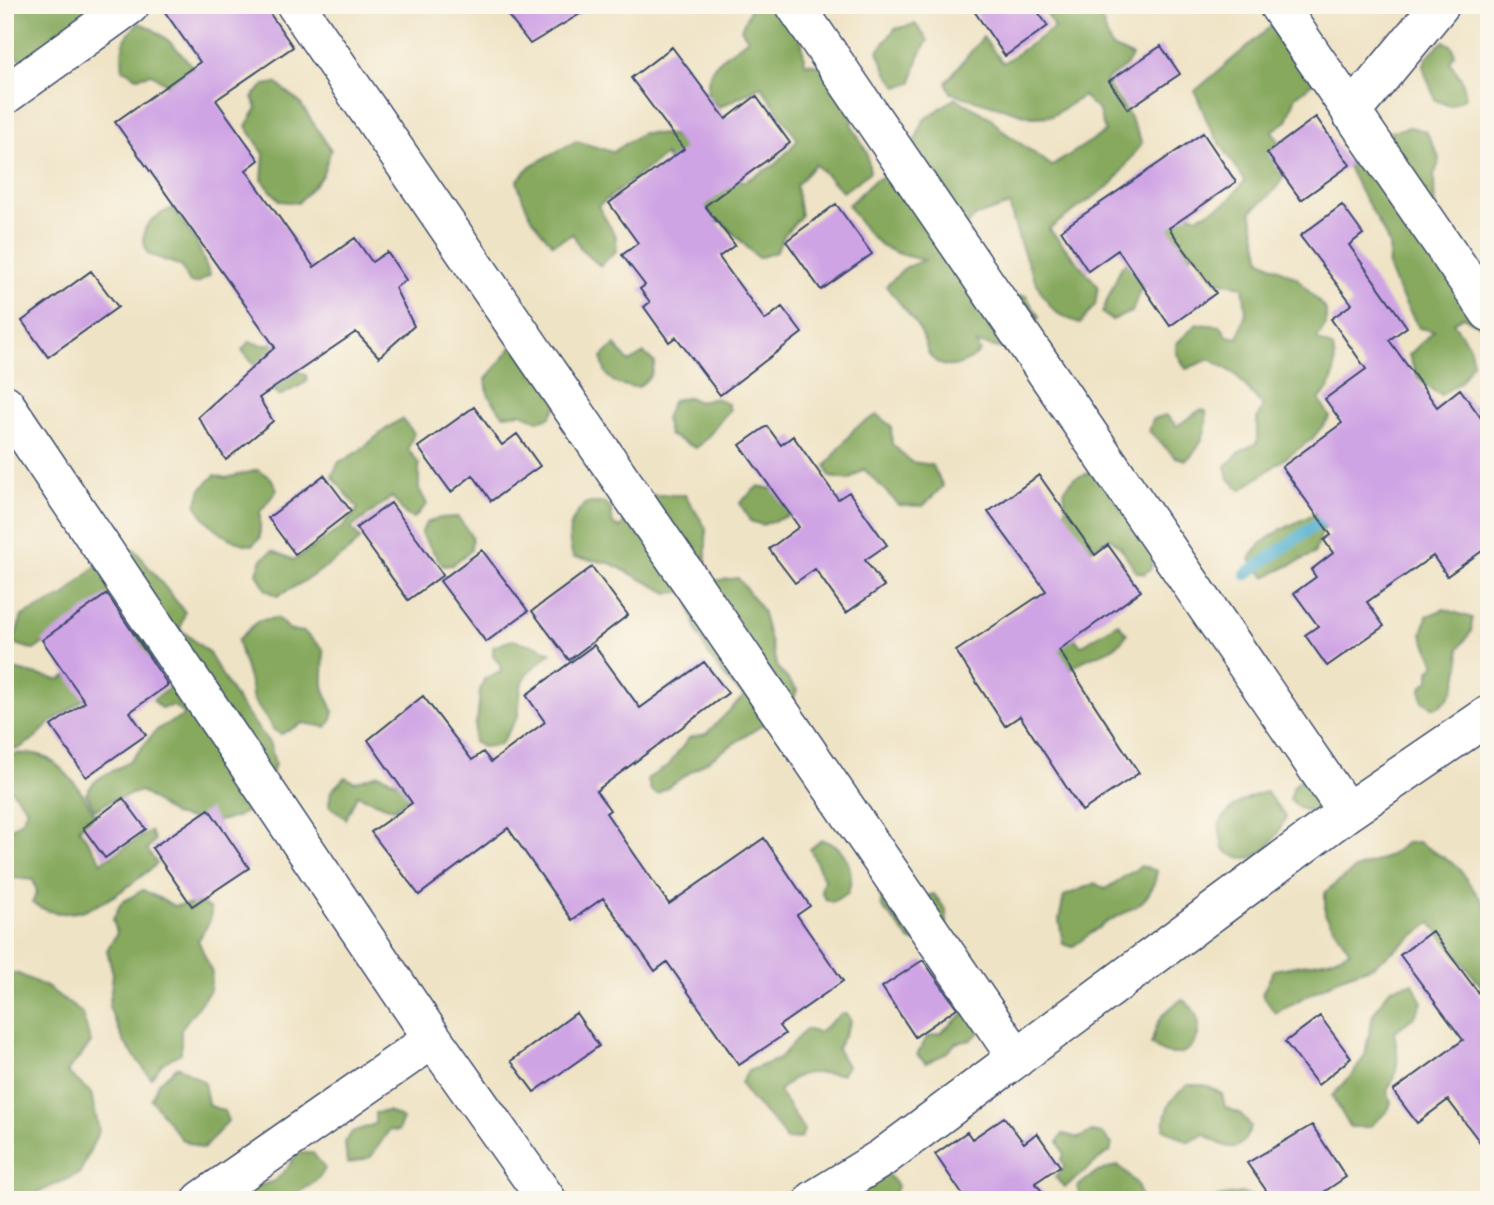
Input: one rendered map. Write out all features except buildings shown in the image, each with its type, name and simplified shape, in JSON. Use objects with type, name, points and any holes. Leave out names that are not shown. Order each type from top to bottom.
[{"type":"street","points":[[5,95],[130,5]]},
{"type":"street","points":[[296,5],[1017,1058]]},
{"type":"street","points":[[795,5],[1347,812]]},
{"type":"street","points":[[1278,5],[1489,312]]},
{"type":"street","points":[[1351,113],[1440,5]]},
{"type":"street","points":[[5,404],[432,1039],[547,1200]]},
{"type":"street","points":[[814,1200],[882,1158],[1347,812],[1489,715]]},
{"type":"street","points":[[202,1200],[432,1039]]},
{"type":"green space","points":[[5,5],[107,5],[45,77],[5,48]]},
{"type":"green space","points":[[752,5],[784,5],[799,25],[805,63],[826,66],[851,108],[853,128],[867,153],[870,172],[843,192],[815,164],[796,186],[801,216],[785,234],[776,252],[758,258],[721,221],[712,226],[665,155],[598,206],[616,237],[616,251],[600,266],[581,249],[573,234],[553,244],[530,215],[517,181],[530,166],[576,141],[613,152],[642,133],[673,135],[690,152],[720,152],[743,182],[775,165],[798,140],[761,86],[720,107],[708,98],[712,69],[723,57],[748,39],[741,29]]},
{"type":"green space","points":[[1043,5],[1097,5],[1111,47],[1132,56],[1126,66],[1105,81],[1128,113],[1142,143],[1113,183],[1049,229],[1098,286],[1095,305],[1080,324],[1058,313],[1048,303],[1033,277],[1010,205],[976,216],[952,239],[1002,293],[1026,296],[1039,317],[1022,343],[999,348],[976,343],[980,352],[961,364],[947,366],[929,354],[919,329],[886,286],[906,267],[924,260],[897,253],[878,243],[848,205],[875,180],[902,171],[924,120],[955,98],[991,118],[1003,131],[1052,166],[1105,132],[1099,111],[1083,96],[1052,116],[1032,117],[951,93],[946,82],[983,37],[1003,63],[1054,28]]},
{"type":"green space","points":[[1277,21],[1327,72],[1296,96],[1287,121],[1272,131],[1285,156],[1284,176],[1279,185],[1251,211],[1261,260],[1297,278],[1326,310],[1326,325],[1317,339],[1333,348],[1335,369],[1332,382],[1319,399],[1330,417],[1312,439],[1241,490],[1229,479],[1226,466],[1241,451],[1257,443],[1257,419],[1263,406],[1235,374],[1210,359],[1186,369],[1176,352],[1176,344],[1197,324],[1221,326],[1227,336],[1238,338],[1246,312],[1243,286],[1216,281],[1194,253],[1140,290],[1132,312],[1112,320],[1102,313],[1121,267],[1185,212],[1198,217],[1226,203],[1245,181],[1210,128],[1195,91]]},
{"type":"green space","points":[[139,23],[165,38],[200,77],[183,105],[166,84],[152,74],[137,77],[123,69],[124,43]]},
{"type":"green space","points":[[915,24],[928,40],[919,56],[912,82],[898,87],[887,73],[878,51],[895,29]]},
{"type":"green space","points":[[1444,41],[1452,46],[1455,54],[1450,62],[1462,80],[1466,97],[1450,106],[1435,100],[1424,68],[1428,56]]},
{"type":"green space","points":[[276,83],[300,103],[331,150],[322,176],[298,203],[280,201],[262,180],[264,154],[246,126],[257,108],[252,97],[265,85]]},
{"type":"green space","points":[[1410,127],[1426,131],[1440,159],[1434,176],[1435,221],[1489,296],[1489,349],[1480,325],[1463,317],[1453,323],[1469,345],[1473,362],[1460,382],[1441,395],[1420,380],[1409,355],[1434,331],[1419,328],[1399,292],[1389,269],[1388,242],[1347,164],[1386,133]]},
{"type":"green space","points":[[173,208],[197,243],[210,275],[198,283],[190,283],[181,266],[148,254],[145,245],[144,231],[147,225]]},
{"type":"green space","points":[[249,342],[264,345],[275,343],[296,371],[306,375],[307,382],[279,396],[242,350]]},
{"type":"green space","points":[[516,342],[559,351],[575,364],[573,377],[550,417],[538,421],[522,413],[503,415],[488,394],[486,379]]},
{"type":"green space","points":[[615,345],[629,362],[644,353],[655,363],[650,377],[638,387],[617,383],[605,371],[602,357]]},
{"type":"green space","points":[[688,397],[699,402],[716,398],[728,404],[730,410],[696,448],[669,435],[665,418],[673,400]]},
{"type":"green space","points":[[1200,410],[1206,411],[1205,432],[1196,450],[1186,460],[1175,457],[1149,431],[1153,419],[1166,415],[1177,426]]},
{"type":"green space","points":[[877,415],[891,426],[892,444],[911,462],[932,465],[943,486],[923,506],[899,505],[864,469],[849,480],[830,477],[826,466],[855,428]]},
{"type":"green space","points":[[402,419],[414,433],[408,449],[419,464],[419,489],[427,504],[414,518],[406,515],[392,497],[351,528],[360,539],[347,552],[277,596],[266,590],[257,573],[262,559],[272,551],[294,560],[344,526],[358,509],[332,476],[339,462],[356,453]]},
{"type":"green space","points":[[258,470],[271,478],[277,490],[260,512],[260,538],[252,545],[243,544],[220,532],[196,506],[201,489],[215,475],[226,478]]},
{"type":"green space","points":[[1098,470],[1153,553],[1151,568],[1144,574],[1136,572],[1121,548],[1110,538],[1072,561],[1050,530],[1066,508],[1064,490],[1074,478]]},
{"type":"green space","points":[[758,486],[780,491],[799,512],[762,525],[750,521],[740,503]]},
{"type":"green space","points":[[639,495],[685,495],[706,528],[706,565],[713,581],[738,578],[762,610],[777,667],[797,690],[791,706],[657,794],[651,790],[647,779],[668,766],[689,738],[706,734],[744,696],[722,674],[705,649],[694,621],[689,591],[668,593],[610,563],[573,557],[570,528],[575,516],[586,503],[605,503],[611,510],[613,525],[621,528]]},
{"type":"green space","points":[[1323,508],[1338,516],[1323,530],[1314,554],[1265,577],[1250,560],[1255,551],[1271,536]]},
{"type":"green space","points":[[458,517],[472,537],[471,550],[452,565],[443,566],[421,534],[426,523],[440,518]]},
{"type":"green space","points":[[134,549],[185,612],[180,629],[208,652],[238,702],[270,744],[275,764],[261,803],[237,817],[209,823],[173,815],[141,791],[110,801],[95,810],[86,794],[99,779],[138,753],[159,729],[185,715],[174,706],[161,708],[153,700],[170,687],[162,662],[119,652],[141,616],[115,592],[34,650],[13,643],[22,616],[64,596],[100,562]]},
{"type":"green space","points":[[1046,601],[1081,646],[1118,623],[1127,634],[1117,645],[1081,662],[1054,682]]},
{"type":"green space","points":[[1444,609],[1472,618],[1471,632],[1459,648],[1458,675],[1453,691],[1442,704],[1434,708],[1422,701],[1421,688],[1429,680],[1429,671],[1435,664],[1422,634],[1427,616]]},
{"type":"green space","points":[[277,618],[290,630],[304,632],[323,649],[323,685],[333,711],[331,721],[326,727],[303,723],[281,734],[274,730],[252,698],[238,640],[259,620]]},
{"type":"green space","points":[[512,640],[540,647],[551,653],[527,673],[521,686],[518,716],[500,745],[482,747],[474,742],[481,689],[485,678],[501,672],[500,664],[493,656],[493,647]]},
{"type":"green space","points":[[5,667],[59,680],[81,668],[109,682],[50,723],[34,739],[18,749],[5,749]]},
{"type":"green space","points":[[1327,752],[1321,815],[1299,808],[1290,799],[1293,787]]},
{"type":"green space","points":[[5,755],[39,755],[65,772],[95,815],[79,828],[102,862],[150,831],[155,840],[147,849],[157,864],[114,896],[82,911],[49,911],[32,903],[37,892],[33,880],[5,877],[5,833],[22,820],[27,809],[5,782]]},
{"type":"green space","points":[[378,774],[402,784],[411,795],[394,809],[357,795],[346,819],[329,805],[331,791],[345,777],[355,782]]},
{"type":"green space","points":[[1266,792],[1286,817],[1269,846],[1262,852],[1254,857],[1234,856],[1223,849],[1219,825],[1238,803]]},
{"type":"green space","points":[[821,840],[837,847],[850,868],[848,893],[832,902],[826,900],[821,891],[824,879],[810,849]]},
{"type":"green space","points":[[1418,842],[1457,866],[1489,911],[1489,996],[1431,923],[1373,966],[1344,976],[1275,1013],[1262,994],[1274,970],[1329,960],[1350,951],[1325,914],[1325,892],[1355,869],[1387,857],[1406,843]]},
{"type":"green space","points":[[1141,866],[1157,871],[1151,890],[1141,903],[1104,924],[1072,947],[1063,944],[1059,920],[1064,896],[1095,883],[1105,889]]},
{"type":"green space","points":[[143,890],[174,906],[201,903],[211,909],[210,921],[198,940],[212,973],[210,990],[181,1029],[181,1053],[163,1063],[151,1078],[124,1042],[109,1007],[113,974],[107,950],[117,933],[113,919],[121,903]]},
{"type":"green space","points":[[881,893],[914,900],[934,894],[946,910],[947,924],[918,943],[911,941],[881,906]]},
{"type":"green space","points":[[16,973],[47,987],[82,1013],[91,1043],[67,1072],[91,1093],[99,1130],[80,1173],[22,1200],[5,1200],[5,974]]},
{"type":"green space","points":[[1413,983],[1422,1003],[1415,1016],[1394,1032],[1397,1063],[1387,1091],[1391,1103],[1387,1112],[1369,1127],[1350,1127],[1332,1096],[1353,1074],[1365,1055],[1373,1014],[1391,988]]},
{"type":"green space","points":[[1182,999],[1193,1009],[1198,1021],[1198,1033],[1187,1050],[1176,1054],[1164,1052],[1151,1044],[1156,1028],[1161,1017]]},
{"type":"green space","points":[[971,1008],[986,1026],[971,1040],[956,1043],[945,1054],[926,1063],[917,1055],[927,1037],[940,1033]]},
{"type":"green space","points":[[841,1014],[847,1014],[851,1022],[837,1049],[847,1066],[841,1074],[801,1075],[779,1091],[804,1130],[801,1138],[786,1140],[741,1083],[748,1071],[779,1059],[806,1029],[818,1033]]},
{"type":"green space","points":[[178,1066],[204,1082],[208,1105],[224,1111],[228,1121],[203,1149],[181,1139],[151,1099],[159,1082]]},
{"type":"green space","points":[[1188,1085],[1205,1085],[1222,1094],[1225,1107],[1241,1114],[1251,1126],[1243,1142],[1238,1146],[1226,1146],[1205,1134],[1189,1142],[1164,1129],[1170,1103]]},
{"type":"green space","points":[[388,1111],[403,1119],[398,1131],[389,1130],[371,1157],[347,1164],[345,1142],[352,1132],[375,1124],[375,1113]]},
{"type":"green space","points":[[1091,1132],[1102,1134],[1112,1144],[1110,1152],[1065,1187],[1055,1177],[1065,1166],[1061,1160],[1064,1154],[1058,1141],[1063,1134],[1079,1138]]},
{"type":"green space","points":[[297,1153],[313,1153],[325,1169],[316,1181],[304,1189],[291,1195],[262,1200],[215,1200],[274,1181],[287,1169]]},
{"type":"green space","points":[[1118,1165],[1137,1184],[1142,1200],[1082,1200],[1077,1187],[1095,1173]]},
{"type":"green space","points":[[887,1173],[897,1186],[892,1200],[850,1200]]},
{"type":"green space","points":[[1242,1193],[1266,1200],[1216,1200],[1218,1197]]},
{"type":"waterway","points":[[1463,420],[1489,403]]},
{"type":"waterway","points":[[1246,574],[1334,512]]}]
